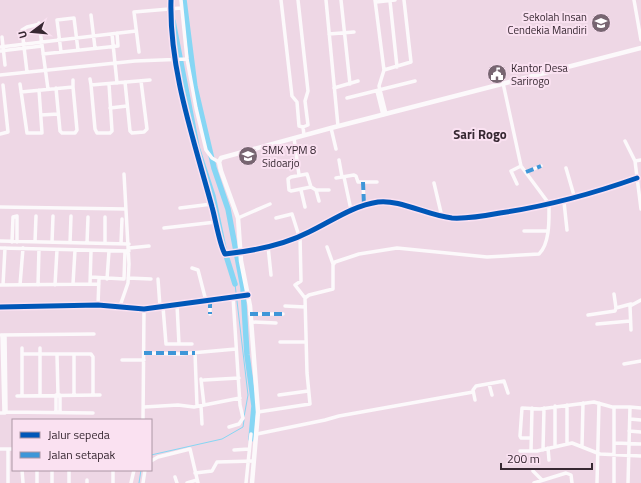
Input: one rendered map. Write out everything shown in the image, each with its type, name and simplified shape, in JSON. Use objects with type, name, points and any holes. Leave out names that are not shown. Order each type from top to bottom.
[{"type":"main road","points":[[252,483],[251,461],[258,412],[250,314],[248,295],[238,253],[238,218],[219,162],[226,156],[641,48]]},
{"type":"street","points":[[171,0],[176,60],[195,146],[212,204],[223,252],[225,254],[238,253],[268,246],[300,236],[351,210],[377,202],[389,202],[442,217],[465,218],[564,202],[637,178]]},
{"type":"street","points":[[181,0],[179,8],[185,59],[207,152],[219,162]]},
{"type":"street","points":[[281,0],[292,96],[297,102],[299,126],[303,127],[304,135]]},
{"type":"street","points":[[298,0],[308,91],[305,101],[308,125],[303,127]]},
{"type":"street","points":[[326,0],[338,126]]},
{"type":"street","points":[[341,0],[350,84]]},
{"type":"street","points":[[384,114],[378,90],[384,70],[376,1],[395,0]]},
{"type":"street","points":[[384,70],[411,62],[404,0]]},
{"type":"street","points":[[634,0],[639,17],[641,40]]},
{"type":"street","points":[[390,1],[398,67]]},
{"type":"street","points":[[139,52],[134,12],[179,8]]},
{"type":"street","points":[[91,15],[96,48]]},
{"type":"street","points":[[61,52],[57,20],[74,18],[78,50]]},
{"type":"street","points":[[27,72],[22,30],[40,24],[48,89]]},
{"type":"street","points":[[2,49],[136,31]]},
{"type":"street","points":[[329,34],[354,32]]},
{"type":"street","points":[[43,54],[118,46],[117,33]]},
{"type":"street","points":[[112,34],[117,83]]},
{"type":"street","points":[[2,37],[2,49],[5,65]]},
{"type":"street","points":[[0,75],[115,63],[185,59]]},
{"type":"street","points":[[90,78],[96,132],[112,131],[109,84]]},
{"type":"street","points":[[56,88],[61,133],[76,132],[73,80]]},
{"type":"street","points":[[91,85],[150,80]]},
{"type":"street","points":[[125,82],[130,132],[146,131],[141,81]]},
{"type":"street","points":[[347,98],[415,81]]},
{"type":"street","points":[[334,88],[358,82]]},
{"type":"street","points":[[333,264],[359,254],[397,248],[487,257],[537,254],[542,250],[548,231],[550,205],[521,166],[503,83]]},
{"type":"street","points":[[20,84],[26,133],[42,133],[38,90]]},
{"type":"street","points":[[0,134],[8,132],[2,94],[3,85]]},
{"type":"street","points":[[21,92],[74,87]]},
{"type":"street","points":[[297,102],[305,101]]},
{"type":"street","points":[[110,108],[128,106]]},
{"type":"street","points":[[41,115],[58,114]]},
{"type":"street","points":[[331,128],[336,149]]},
{"type":"street","points":[[294,138],[299,175]]},
{"type":"street","points":[[626,141],[635,161],[641,209]]},
{"type":"street","points":[[339,160],[351,210]]},
{"type":"street","points":[[635,161],[641,160]]},
{"type":"street","points":[[517,184],[511,170],[521,166]]},
{"type":"street","points":[[526,172],[541,166]]},
{"type":"street","points":[[566,168],[575,199]]},
{"type":"street","points":[[120,306],[128,278],[124,174]]},
{"type":"street","points":[[311,187],[291,191],[289,188],[289,178],[299,175],[308,175],[311,187],[316,190],[328,190]]},
{"type":"street","points":[[336,178],[355,176],[358,182],[376,182]]},
{"type":"street","points":[[363,182],[364,205]]},
{"type":"street","points":[[434,183],[442,217]]},
{"type":"street","points":[[301,190],[305,207]]},
{"type":"street","points":[[316,190],[319,201]]},
{"type":"street","points":[[564,202],[567,230]]},
{"type":"street","points":[[180,208],[212,204]]},
{"type":"street","points":[[238,218],[270,204]]},
{"type":"street","points":[[0,207],[126,209]]},
{"type":"street","points":[[258,412],[309,404],[305,298],[295,285],[301,281],[300,236],[292,214],[276,218]]},
{"type":"street","points":[[12,242],[12,217],[17,216],[17,242]]},
{"type":"street","points":[[35,242],[36,216]]},
{"type":"street","points":[[52,242],[54,216]]},
{"type":"street","points":[[70,243],[71,216]]},
{"type":"street","points":[[87,243],[88,217]]},
{"type":"street","points":[[105,217],[105,244]]},
{"type":"street","points":[[122,219],[122,244]]},
{"type":"street","points":[[164,228],[216,222]]},
{"type":"street","points":[[524,231],[548,231]]},
{"type":"street","points":[[0,241],[122,244],[128,249]]},
{"type":"street","points":[[0,248],[109,251],[149,246]]},
{"type":"street","points":[[268,246],[271,275]]},
{"type":"street","points":[[305,298],[309,295],[333,289],[333,264],[326,247]]},
{"type":"street","points":[[5,248],[2,285],[99,284]]},
{"type":"street","points":[[20,285],[23,248]]},
{"type":"street","points":[[38,285],[39,249]]},
{"type":"street","points":[[91,278],[125,279],[128,249]]},
{"type":"street","points":[[55,285],[57,250]]},
{"type":"street","points":[[73,284],[75,250]]},
{"type":"street","points":[[90,284],[91,251]]},
{"type":"street","points":[[107,279],[109,251]]},
{"type":"street","points":[[192,268],[198,270],[208,300],[210,314]]},
{"type":"street","points":[[98,305],[99,278]]},
{"type":"street","points":[[128,278],[151,279]]},
{"type":"street","points":[[158,279],[165,343],[192,344]]},
{"type":"street","points":[[614,294],[616,308]]},
{"type":"street","points":[[0,307],[98,305],[144,309],[248,295]]},
{"type":"street","points":[[229,428],[239,424],[243,418],[236,349],[234,297]]},
{"type":"street","points":[[588,315],[615,311],[616,308],[641,300]]},
{"type":"street","points":[[631,304],[631,330]]},
{"type":"street","points":[[177,305],[179,344]]},
{"type":"street","points":[[285,306],[305,307]]},
{"type":"street","points":[[143,419],[144,309]]},
{"type":"street","points":[[250,314],[283,314]]},
{"type":"street","points":[[597,324],[630,321]]},
{"type":"street","points":[[250,322],[276,323]]},
{"type":"street","points":[[0,414],[2,410],[4,389],[2,335],[94,334]]},
{"type":"street","points":[[280,342],[306,342]]},
{"type":"street","points":[[22,348],[22,396]]},
{"type":"street","points":[[40,348],[40,396]]},
{"type":"street","points":[[144,353],[195,353],[236,349]]},
{"type":"street","points":[[195,353],[202,424]]},
{"type":"street","points":[[22,354],[90,354],[92,356],[93,395]]},
{"type":"street","points":[[57,355],[58,412]]},
{"type":"street","points":[[74,355],[74,394]]},
{"type":"street","points":[[122,360],[144,360]]},
{"type":"street","points":[[624,364],[641,360]]},
{"type":"street","points":[[201,406],[202,379],[239,378]]},
{"type":"street","points":[[476,400],[473,392],[475,387],[505,382],[508,393]]},
{"type":"street","points":[[489,384],[492,395]]},
{"type":"street","points":[[280,395],[308,391]]},
{"type":"street","points":[[246,483],[251,461],[249,449],[254,434],[339,416],[473,392]]},
{"type":"street","points":[[16,396],[74,394],[100,395]]},
{"type":"street","points":[[144,407],[178,405],[201,406],[240,398]]},
{"type":"street","points":[[582,446],[583,403]]},
{"type":"street","points":[[531,438],[521,438],[520,436],[521,409],[544,408],[583,403],[599,403],[614,408],[641,408]]},
{"type":"street","points":[[597,483],[599,403]]},
{"type":"street","points":[[567,405],[567,444]]},
{"type":"street","points":[[555,406],[555,446]]},
{"type":"street","points":[[628,483],[630,407]]},
{"type":"street","points":[[531,451],[532,408]]},
{"type":"street","points":[[543,450],[544,408]]},
{"type":"street","points":[[614,408],[614,483]]},
{"type":"street","points":[[2,410],[93,413]]},
{"type":"street","points":[[630,419],[641,420]]},
{"type":"street","points":[[629,431],[641,432]]},
{"type":"street","points":[[615,443],[641,444]]},
{"type":"street","points":[[520,451],[543,450],[555,446],[574,444],[598,453],[641,456]]},
{"type":"street","points":[[548,448],[549,460]]},
{"type":"street","points":[[0,449],[12,449]]},
{"type":"street","points":[[8,449],[8,483]]},
{"type":"street","points":[[152,461],[190,449],[198,481],[187,483]]},
{"type":"street","points":[[234,450],[249,449]]},
{"type":"street","points":[[195,473],[212,471],[217,462],[251,461]]},
{"type":"street","points":[[22,471],[23,483]]},
{"type":"street","points":[[37,471],[37,483]]},
{"type":"street","points":[[52,471],[52,483]]},
{"type":"street","points":[[69,471],[69,483]]},
{"type":"street","points":[[113,471],[113,483]]},
{"type":"street","points":[[131,483],[134,471]]},
{"type":"street","points":[[143,483],[145,471]]},
{"type":"street","points":[[533,471],[542,480]]},
{"type":"street","points":[[534,483],[569,473],[571,475],[572,483]]},
{"type":"street","points":[[175,477],[177,483]]},
{"type":"waterway","points":[[184,0],[195,87],[214,168],[228,209],[243,288],[247,355],[254,406],[251,439]]},
{"type":"waterway","points":[[173,21],[197,147],[213,196],[224,249],[235,284]]},
{"type":"waterway","points":[[235,284],[248,395],[244,417]]},
{"type":"waterway","points":[[152,455],[222,439],[243,427],[244,420]]},
{"type":"waterway","points":[[139,483],[141,471]]},
{"type":"marked path","points":[[526,172],[541,166]]},
{"type":"marked path","points":[[363,182],[364,205]]},
{"type":"marked path","points":[[210,300],[210,314]]},
{"type":"marked path","points":[[250,314],[283,314]]},
{"type":"marked path","points":[[144,353],[195,353]]},
{"type":"cycle path","points":[[171,0],[171,26],[178,79],[219,239],[225,254],[279,244],[299,237],[351,210],[378,202],[405,205],[443,217],[470,218],[553,203],[637,178]]},
{"type":"cycle path","points":[[0,307],[98,305],[144,309],[248,295]]},
{"type":"place","name":"Sekolah Insan Cendekia Mandiri","points":[[601,23]]},
{"type":"place","name":"Kantor Desa Sarirogo","points":[[497,74]]},
{"type":"place","name":"SMK YPM 8 Sidoarjo","points":[[248,156]]},
{"type":"district","name":"Sari Rogo","points":[[480,134]]}]
